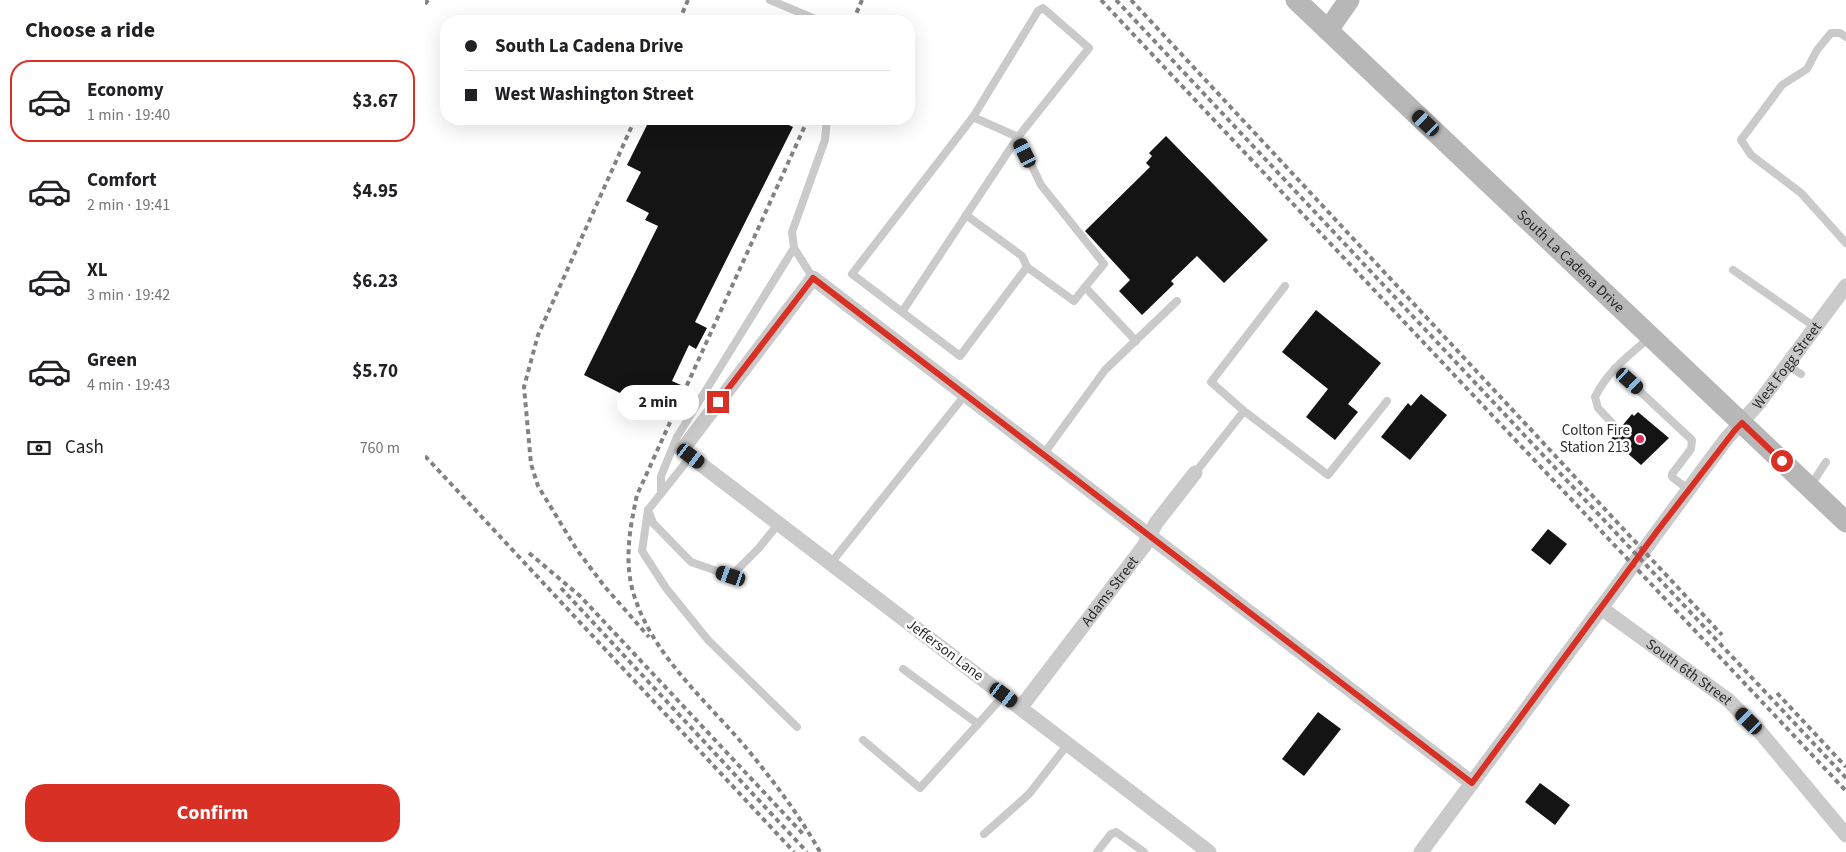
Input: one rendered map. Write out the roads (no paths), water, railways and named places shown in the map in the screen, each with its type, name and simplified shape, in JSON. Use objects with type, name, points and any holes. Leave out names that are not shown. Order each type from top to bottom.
[{"type":"main road","name":"South La Cadena Drive","points":[[1296,0],[1809,487],[1842,515]]},
{"type":"main road","points":[[1328,30],[1349,0]]},
{"type":"street","points":[[686,453],[813,278],[1472,783]]},
{"type":"street","name":"West Fogg Street","points":[[1421,852],[1727,438],[1742,423],[1815,328],[1841,301],[1846,286]]},
{"type":"street","name":"Jefferson Lane","points":[[686,453],[1209,852]]},
{"type":"street","name":"Adams Street","points":[[1021,708],[1149,537],[1156,523],[1195,473]]},
{"type":"street","name":"South 6th Street","points":[[1601,608],[1728,700],[1760,732],[1846,835]]},
{"type":"lane","points":[[770,0],[806,15]]},
{"type":"lane","points":[[902,312],[1018,136],[1089,48],[1043,8],[1038,11],[973,117],[853,274],[902,312],[961,356],[1027,267]]},
{"type":"lane","points":[[1846,37],[1840,33],[1831,33],[1817,50],[1807,69],[1782,85],[1741,140],[1751,155],[1801,193],[1846,243]]},
{"type":"lane","points":[[965,215],[1022,256],[1027,267],[1074,301],[1104,264],[1041,185],[1018,136],[973,117]]},
{"type":"lane","points":[[813,278],[794,248],[792,232],[825,140],[826,125]]},
{"type":"lane","points":[[661,493],[661,476],[677,437],[794,248]]},
{"type":"lane","points":[[1733,270],[1815,328]]},
{"type":"lane","points":[[1285,286],[1211,382],[1244,411],[1328,475],[1387,400]]},
{"type":"lane","points":[[1085,287],[1136,341]]},
{"type":"lane","points":[[1043,455],[1105,370],[1177,301]]},
{"type":"lane","points":[[1613,424],[1598,408],[1595,397],[1602,383],[1615,368],[1651,336]]},
{"type":"lane","points":[[1787,365],[1801,374]]},
{"type":"lane","points":[[1615,368],[1692,440],[1691,449],[1672,474],[1672,477],[1689,490]]},
{"type":"lane","points":[[831,563],[965,395]]},
{"type":"lane","points":[[1195,473],[1244,411]]},
{"type":"lane","points":[[686,453],[648,510],[642,551],[665,588],[708,640],[797,726]]},
{"type":"lane","points":[[1809,487],[1826,462]]},
{"type":"lane","points":[[648,510],[653,523],[691,562],[731,576],[759,548],[779,523]]},
{"type":"lane","points":[[903,669],[978,724]]},
{"type":"lane","points":[[863,740],[919,788],[1004,695]]},
{"type":"lane","points":[[984,834],[1029,794],[1068,744]]},
{"type":"lane","points":[[1097,852],[1111,834],[1116,832],[1144,852]]},
{"type":"railway","points":[[425,4],[428,0]]},
{"type":"railway","points":[[682,15],[688,0]]},
{"type":"railway","points":[[856,15],[862,0]]},
{"type":"railway","points":[[1101,0],[1846,791]]},
{"type":"railway","points":[[1116,0],[1846,778]]},
{"type":"railway","points":[[1131,0],[1722,635]]},
{"type":"railway","points":[[632,125],[538,335],[524,387],[531,464],[538,486],[577,550],[605,587],[649,637]]},
{"type":"railway","points":[[805,125],[637,495],[630,531],[628,556],[633,592],[653,637],[682,677],[748,750],[767,774],[795,812],[820,852]]},
{"type":"railway","points":[[425,456],[794,852]]},
{"type":"railway","points":[[529,553],[580,596],[804,835]]},
{"type":"railway","points":[[561,588],[807,852]]},
{"type":"railway","points":[[1777,693],[1846,767]]},
{"type":"place","name":"Colton Fire Station 213","points":[[1640,439]]}]
